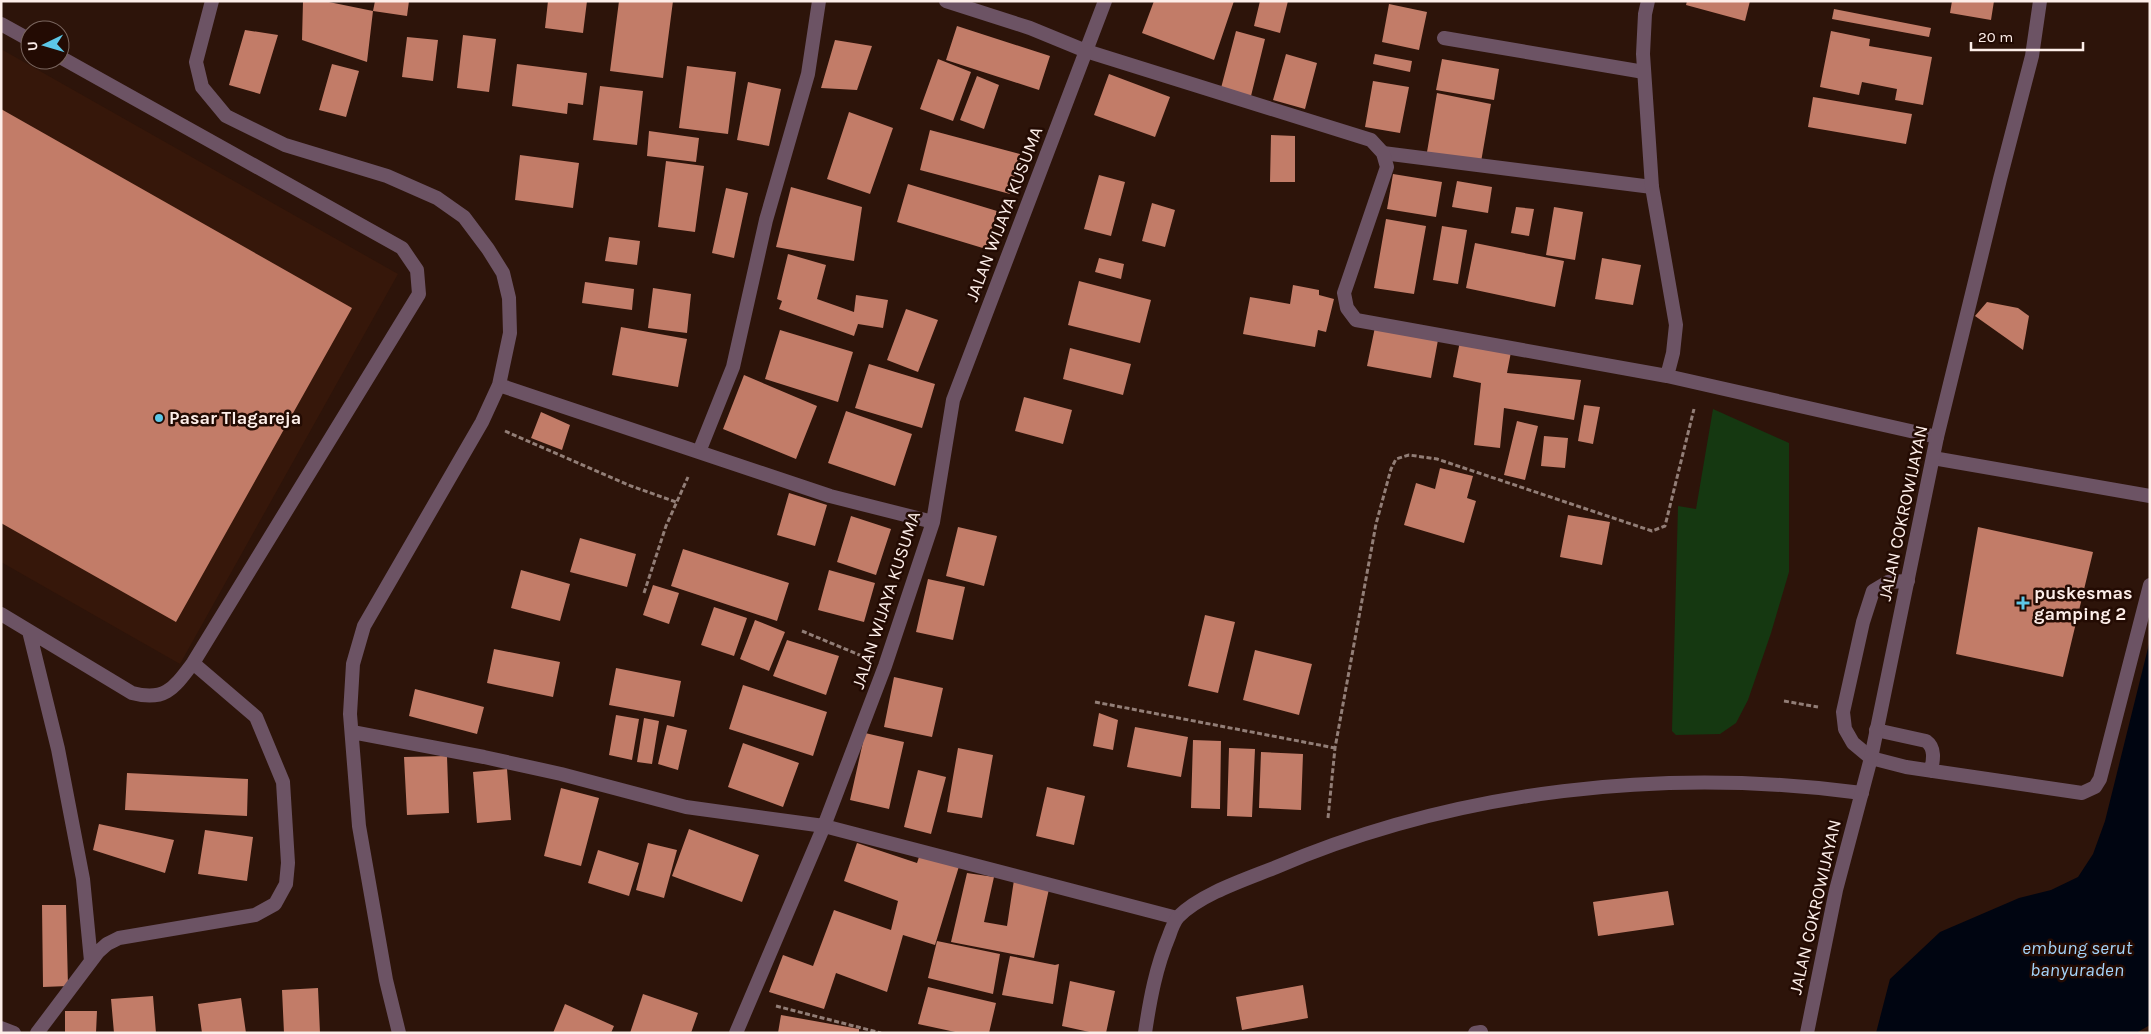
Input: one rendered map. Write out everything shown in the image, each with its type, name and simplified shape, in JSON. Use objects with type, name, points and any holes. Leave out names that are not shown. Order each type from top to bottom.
[{"type":"street","points":[[212,1],[196,62],[202,87],[226,116],[285,145],[387,176],[437,198],[464,217],[488,249],[503,273],[509,298],[510,334],[499,385],[482,422],[364,626],[353,664],[350,714],[359,826],[386,980],[399,1033]]},
{"type":"street","points":[[700,452],[733,367],[766,220],[808,74],[819,1]]},
{"type":"street","points":[[946,1],[1030,28],[1086,51],[1371,140],[1383,153],[1387,167],[1344,293],[1347,308],[1356,320],[1666,376],[1937,436]]},
{"type":"street","name":"JALAN WIJAYA KUSUMA","points":[[736,1033],[824,826],[885,666],[934,522],[953,400],[1104,1]]},
{"type":"street","points":[[1648,1],[1644,24],[1644,72],[1652,187],[1676,325],[1673,353],[1666,376]]},
{"type":"street","name":"JALAN COKROWIJAYAN","points":[[1807,1033],[1836,890],[1871,758],[1937,436],[2032,56],[2040,1]]},
{"type":"street","points":[[1,24],[20,34]]},
{"type":"street","points":[[1444,38],[1644,72]]},
{"type":"street","points":[[1,614],[132,693],[148,698],[161,695],[177,684],[192,663],[420,294],[417,270],[402,248],[70,63]]},
{"type":"street","points":[[1383,153],[1652,187]]},
{"type":"street","points":[[499,385],[830,496],[934,522]]},
{"type":"street","points":[[1933,458],[2150,496]]},
{"type":"street","points":[[1908,581],[1888,582],[1873,591],[1863,622],[1843,712],[1845,730],[1853,743],[1871,758],[1906,767],[2082,793],[2096,787],[2100,779],[2150,585]]},
{"type":"street","points":[[29,631],[58,749],[83,879],[91,961]]},
{"type":"street","points":[[37,1033],[91,961],[107,944],[119,938],[255,915],[275,904],[286,884],[288,862],[283,782],[256,717],[192,663]]},
{"type":"street","points":[[1876,730],[1926,740],[1931,744],[1933,754],[1931,771]]},
{"type":"street","points":[[352,732],[532,767],[604,784],[686,807],[824,826],[1177,918]]},
{"type":"street","points":[[1145,1033],[1152,988],[1162,951],[1177,918],[1211,894],[1325,846],[1399,823],[1473,805],[1569,790],[1662,783],[1805,786],[1862,793]]},
{"type":"street","points":[[1,1028],[14,1033]]},
{"type":"path","points":[[1325,846],[1335,748],[1376,524],[1391,469],[1396,459],[1409,455],[1436,459],[1652,531],[1665,526],[1700,383]]},
{"type":"path","points":[[482,422],[631,486],[676,502],[644,593]]},
{"type":"path","points":[[802,631],[885,666]]},
{"type":"path","points":[[1784,701],[1843,712]]},
{"type":"path","points":[[1095,702],[1335,748]]},
{"type":"path","points":[[752,998],[794,1011],[829,1018],[881,1033]]},
{"type":"shaded area","name":"Pasar Tlagareja","points":[[1,49],[20,60],[20,70],[38,70],[398,274],[180,664],[1,562]]},
{"type":"green space","points":[[1713,409],[1789,443],[1789,572],[1748,700],[1736,723],[1720,734],[1676,735],[1672,731],[1678,506],[1696,509]]},
{"type":"water","name":"embung serut banyuraden","points":[[2150,640],[2150,1025],[2136,1033],[1876,1033],[1890,979],[1940,932],[2019,898],[2051,890],[2078,877],[2093,854],[2105,821]]},
{"type":"building","points":[[303,1],[324,1],[373,11],[367,62],[302,40]]},
{"type":"building","points":[[375,1],[409,1],[407,16],[373,11]]},
{"type":"building","points":[[548,1],[587,1],[583,33],[545,28]]},
{"type":"building","points":[[619,1],[673,1],[663,78],[610,71]]},
{"type":"building","points":[[1154,1],[1234,1],[1214,60],[1142,33]]},
{"type":"building","points":[[1260,1],[1288,1],[1280,33],[1254,26]]},
{"type":"building","points":[[1687,1],[1750,1],[1745,21],[1686,5]]},
{"type":"building","points":[[1952,1],[1994,1],[1991,20],[1950,13]]},
{"type":"building","points":[[1389,4],[1427,12],[1419,50],[1382,42]]},
{"type":"building","points":[[1834,9],[1931,28],[1929,37],[1832,19]]},
{"type":"building","points":[[957,26],[1050,56],[1039,90],[946,60]]},
{"type":"building","points":[[245,30],[278,35],[260,94],[229,85]]},
{"type":"building","points":[[1236,31],[1265,39],[1251,96],[1221,88]]},
{"type":"building","points":[[1831,31],[1870,39],[1869,46],[1932,57],[1923,105],[1895,100],[1897,89],[1862,82],[1859,95],[1820,87]]},
{"type":"building","points":[[463,35],[496,39],[489,92],[457,88]]},
{"type":"building","points":[[407,37],[438,40],[433,81],[402,77]]},
{"type":"building","points":[[835,40],[872,46],[857,90],[821,88]]},
{"type":"building","points":[[1286,54],[1317,63],[1305,109],[1273,100]]},
{"type":"building","points":[[1375,54],[1412,61],[1410,72],[1373,64]]},
{"type":"building","points":[[938,59],[971,72],[953,121],[920,109]]},
{"type":"building","points":[[1442,59],[1499,69],[1494,100],[1436,90]]},
{"type":"building","points":[[332,64],[359,71],[346,117],[319,110]]},
{"type":"building","points":[[517,64],[587,73],[583,105],[568,103],[567,114],[512,106]]},
{"type":"building","points":[[687,66],[736,72],[728,134],[679,128]]},
{"type":"building","points":[[1109,74],[1170,97],[1155,137],[1094,115]]},
{"type":"building","points":[[977,76],[999,85],[984,129],[960,120]]},
{"type":"building","points":[[1373,81],[1409,87],[1400,133],[1365,127]]},
{"type":"building","points":[[748,82],[781,89],[769,146],[737,140]]},
{"type":"building","points":[[600,86],[643,91],[637,145],[593,140]]},
{"type":"building","points":[[1437,93],[1491,104],[1481,162],[1427,152]]},
{"type":"building","points":[[1813,97],[1912,114],[1906,144],[1808,127]]},
{"type":"building","name":"Pasar Tlagareja","points":[[1,109],[352,308],[176,622],[1,523]]},
{"type":"building","points":[[849,112],[893,128],[870,194],[827,179]]},
{"type":"building","points":[[930,130],[1020,154],[1010,194],[920,170]]},
{"type":"building","points":[[649,131],[699,138],[696,162],[647,156]]},
{"type":"building","points":[[1271,135],[1295,136],[1295,182],[1270,182]]},
{"type":"building","points":[[520,155],[579,163],[573,208],[515,200]]},
{"type":"building","points":[[666,161],[704,166],[695,232],[658,227]]},
{"type":"building","points":[[1393,174],[1442,182],[1436,217],[1387,209]]},
{"type":"building","points":[[1099,175],[1125,182],[1111,236],[1084,229]]},
{"type":"building","points":[[1457,181],[1492,187],[1488,213],[1452,207]]},
{"type":"building","points":[[908,184],[997,211],[986,249],[897,222]]},
{"type":"building","points":[[791,187],[862,207],[854,261],[776,247]]},
{"type":"building","points":[[726,188],[748,193],[734,258],[712,253]]},
{"type":"building","points":[[1152,203],[1175,210],[1165,247],[1142,241]]},
{"type":"building","points":[[1516,207],[1534,209],[1529,236],[1511,233]]},
{"type":"building","points":[[1554,207],[1583,212],[1575,260],[1546,255]]},
{"type":"building","points":[[1386,219],[1426,226],[1414,294],[1374,288]]},
{"type":"building","points":[[1442,226],[1467,230],[1458,284],[1433,280]]},
{"type":"building","points":[[609,237],[640,241],[637,265],[605,261]]},
{"type":"building","points":[[1475,243],[1564,261],[1555,307],[1466,288]]},
{"type":"building","points":[[788,254],[826,265],[817,299],[854,312],[856,295],[888,300],[883,328],[858,324],[854,336],[779,309],[782,301],[777,299]]},
{"type":"building","points":[[1099,258],[1124,264],[1121,279],[1095,272]]},
{"type":"building","points":[[1602,258],[1641,265],[1633,305],[1595,299]]},
{"type":"building","points":[[1079,281],[1151,300],[1140,343],[1068,325]]},
{"type":"building","points":[[585,282],[634,289],[632,310],[582,303]]},
{"type":"building","points":[[1293,285],[1319,290],[1319,295],[1334,299],[1326,332],[1318,330],[1315,347],[1243,334],[1250,297],[1290,304]]},
{"type":"building","points":[[653,288],[691,294],[687,333],[648,328]]},
{"type":"building","points":[[1987,302],[2018,308],[2029,316],[2023,350],[1975,316]]},
{"type":"building","points":[[906,309],[938,320],[918,372],[887,360]]},
{"type":"building","points":[[621,327],[687,339],[678,387],[612,375]]},
{"type":"building","points":[[1375,327],[1438,340],[1431,378],[1367,366]]},
{"type":"building","points":[[780,330],[853,352],[838,402],[765,379]]},
{"type":"building","points":[[1460,341],[1511,352],[1507,373],[1581,380],[1574,420],[1504,408],[1500,448],[1474,445],[1481,383],[1453,377]]},
{"type":"building","points":[[1070,348],[1131,364],[1123,395],[1063,379]]},
{"type":"building","points":[[869,364],[935,384],[922,428],[855,408]]},
{"type":"building","points":[[744,375],[817,406],[796,459],[723,429]]},
{"type":"building","points":[[1024,397],[1072,410],[1063,444],[1015,431]]},
{"type":"building","points":[[1584,405],[1600,407],[1593,444],[1578,441]]},
{"type":"building","points":[[846,411],[912,434],[895,486],[828,463]]},
{"type":"building","points":[[541,412],[570,425],[562,450],[531,438]]},
{"type":"building","points":[[1517,421],[1538,426],[1525,480],[1504,475]]},
{"type":"building","points":[[1544,436],[1568,438],[1565,468],[1541,466]]},
{"type":"building","points":[[1440,468],[1473,476],[1467,498],[1476,501],[1464,543],[1404,525],[1416,483],[1435,489]]},
{"type":"building","points":[[789,493],[827,505],[815,546],[777,535]]},
{"type":"building","points":[[1568,515],[1610,522],[1602,565],[1560,557]]},
{"type":"building","points":[[851,516],[891,529],[876,575],[837,562]]},
{"type":"building","points":[[958,527],[997,536],[984,586],[946,576]]},
{"type":"building","name":"puskesmas gamping 2","points":[[1978,527],[2093,552],[2063,677],[1956,654]]},
{"type":"building","points":[[580,538],[636,554],[627,587],[570,572]]},
{"type":"building","points":[[683,549],[789,583],[777,621],[671,586]]},
{"type":"building","points":[[521,570],[570,584],[560,621],[511,608]]},
{"type":"building","points":[[829,570],[875,583],[864,622],[818,610]]},
{"type":"building","points":[[928,579],[965,587],[953,640],[916,632]]},
{"type":"building","points":[[653,585],[679,593],[669,624],[643,615]]},
{"type":"building","points":[[714,607],[747,618],[734,656],[701,645]]},
{"type":"building","points":[[1205,615],[1235,622],[1218,693],[1188,686]]},
{"type":"building","points":[[755,620],[785,632],[769,671],[740,659]]},
{"type":"building","points":[[787,640],[839,656],[826,695],[773,676]]},
{"type":"building","points":[[494,649],[560,662],[553,697],[487,683]]},
{"type":"building","points":[[1255,650],[1312,664],[1299,715],[1243,700]]},
{"type":"building","points":[[616,668],[681,681],[674,717],[609,705]]},
{"type":"building","points":[[894,677],[943,688],[932,737],[884,727]]},
{"type":"building","points":[[743,685],[827,712],[813,756],[729,729]]},
{"type":"building","points":[[415,689],[484,707],[477,734],[409,716]]},
{"type":"building","points":[[1099,713],[1118,720],[1113,750],[1093,746]]},
{"type":"building","points":[[616,715],[639,719],[632,760],[609,755]]},
{"type":"building","points":[[644,718],[659,721],[652,764],[637,762]]},
{"type":"building","points":[[667,725],[687,730],[678,770],[658,764]]},
{"type":"building","points":[[1135,727],[1188,737],[1181,777],[1127,767]]},
{"type":"building","points":[[865,733],[904,742],[889,809],[850,800]]},
{"type":"building","points":[[1193,740],[1221,741],[1220,809],[1191,808]]},
{"type":"building","points":[[743,743],[799,763],[783,807],[728,787]]},
{"type":"building","points":[[958,748],[993,755],[982,818],[947,812]]},
{"type":"building","points":[[1229,748],[1255,749],[1252,817],[1227,816]]},
{"type":"building","points":[[1261,752],[1303,754],[1301,810],[1259,808]]},
{"type":"building","points":[[447,756],[449,813],[407,815],[404,757]]},
{"type":"building","points":[[507,769],[511,820],[477,823],[473,772]]},
{"type":"building","points":[[918,770],[946,777],[931,834],[904,827]]},
{"type":"building","points":[[127,773],[248,779],[247,816],[125,810]]},
{"type":"building","points":[[1047,787],[1085,796],[1074,845],[1036,836]]},
{"type":"building","points":[[561,788],[599,798],[581,866],[544,856]]},
{"type":"building","points":[[99,824],[174,840],[165,873],[93,850]]},
{"type":"building","points":[[689,829],[759,855],[742,902],[672,876]]},
{"type":"building","points":[[205,830],[253,837],[247,881],[198,874]]},
{"type":"building","points":[[648,843],[677,850],[664,898],[636,890]]},
{"type":"building","points":[[857,843],[917,863],[920,854],[960,863],[935,945],[903,935],[887,992],[836,973],[824,1009],[769,992],[783,955],[813,966],[834,910],[891,930],[898,901],[844,881]]},
{"type":"building","points":[[598,850],[639,863],[629,896],[588,883]]},
{"type":"building","points":[[967,873],[994,877],[984,922],[1007,926],[1014,880],[1049,889],[1034,958],[951,942]]},
{"type":"building","points":[[1668,891],[1674,925],[1598,936],[1593,902]]},
{"type":"building","points":[[42,905],[66,905],[68,986],[43,987]]},
{"type":"building","points":[[937,941],[1000,954],[993,994],[928,978]]},
{"type":"building","points":[[1010,956],[1055,965],[1059,964],[1053,1004],[1002,995]]},
{"type":"building","points":[[1070,981],[1115,991],[1106,1033],[1094,1033],[1062,1026]]},
{"type":"building","points":[[1303,985],[1308,1018],[1242,1030],[1236,997]]},
{"type":"building","points":[[928,987],[996,1003],[989,1033],[960,1033],[918,1024]]},
{"type":"building","points":[[318,988],[320,1033],[284,1033],[282,990]]},
{"type":"building","points":[[643,994],[698,1013],[691,1033],[630,1033]]},
{"type":"building","points":[[153,996],[156,1033],[114,1033],[111,999]]},
{"type":"building","points":[[241,998],[246,1033],[202,1033],[198,1004]]},
{"type":"building","points":[[565,1004],[614,1026],[611,1033],[553,1033]]},
{"type":"building","points":[[65,1011],[97,1011],[96,1033],[65,1033]]},
{"type":"building","points":[[781,1015],[859,1029],[859,1033],[778,1033]]},
{"type":"place","name":"Pasar Tlagareja","points":[[159,418]]},
{"type":"place","name":"puskesmas gamping 2","points":[[2023,603]]}]
